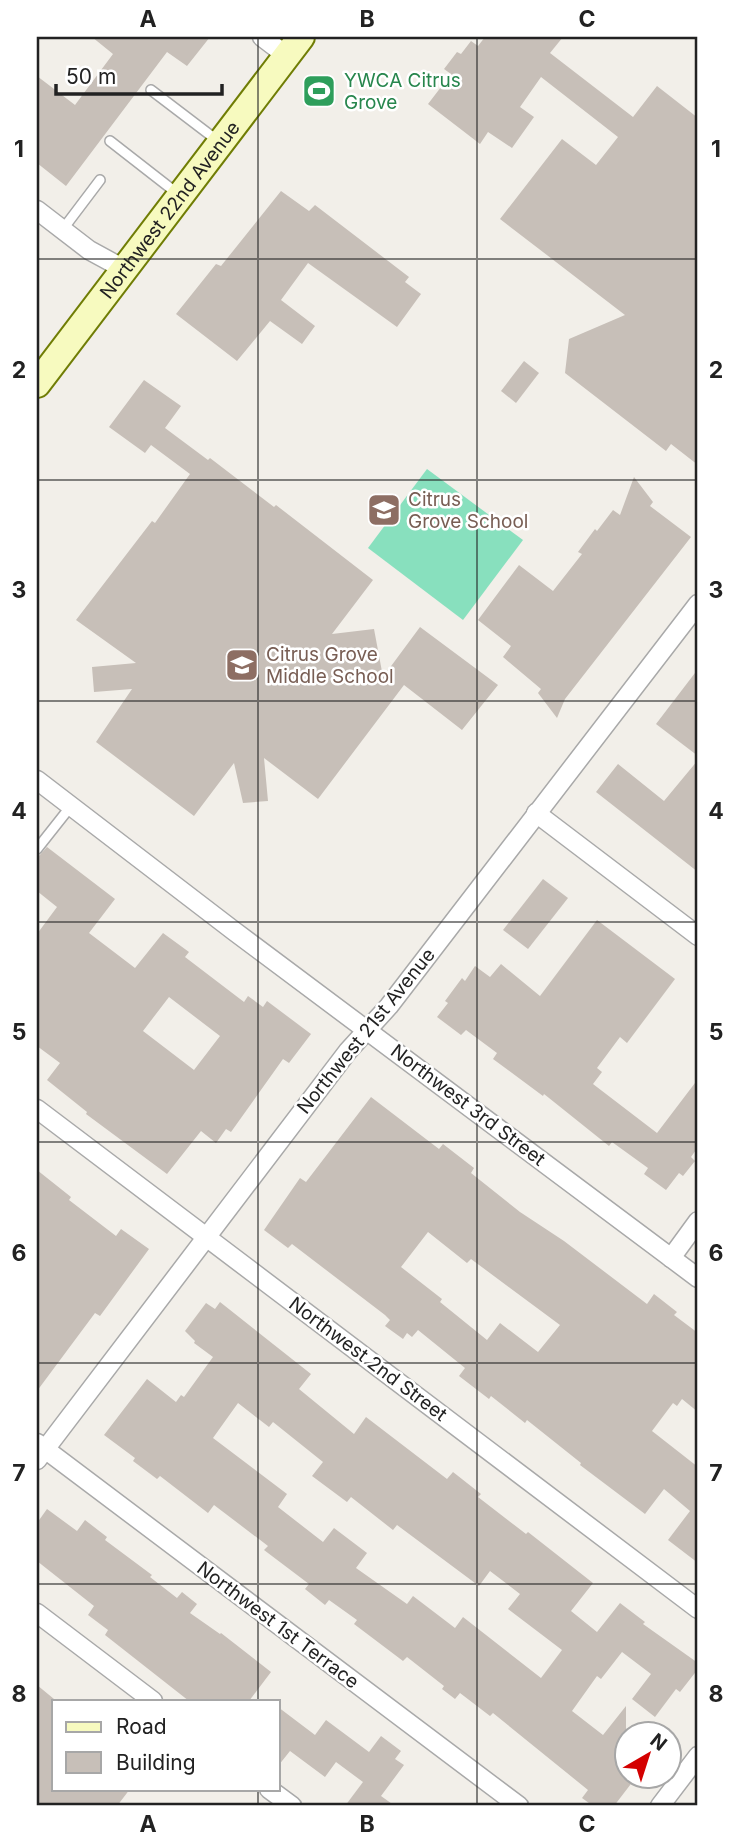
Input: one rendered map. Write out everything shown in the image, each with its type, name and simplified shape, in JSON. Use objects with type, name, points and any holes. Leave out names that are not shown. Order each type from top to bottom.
[{"type":"main road","name":"Northwest 22nd Avenue","points":[[37,384],[294,46]]},
{"type":"street","points":[[262,37],[294,46]]},
{"type":"street","points":[[37,210],[89,250],[124,269]]},
{"type":"street","name":"Northwest 21st Avenue","points":[[40,1451],[348,1051],[389,1006],[698,604]]},
{"type":"street","name":"Northwest 3rd Street","points":[[37,780],[698,1278]]},
{"type":"street","points":[[536,813],[698,936]]},
{"type":"street","name":"Northwest 2nd Street","points":[[37,1109],[698,1609]]},
{"type":"street","points":[[671,1258],[698,1221]]},
{"type":"street","name":"Northwest 1st Terrace","points":[[40,1451],[519,1806]]},
{"type":"street","points":[[37,1614],[152,1700]]},
{"type":"street","points":[[660,1806],[698,1756]]},
{"type":"street","points":[[270,1790],[292,1806]]},
{"type":"lane","points":[[151,90],[219,142]]},
{"type":"lane","points":[[110,141],[179,195]]},
{"type":"lane","points":[[63,229],[100,180]]},
{"type":"lane","points":[[37,849],[71,806]]},
{"type":"green space","points":[[427,469],[523,540],[463,620],[368,548]]},
{"type":"building","points":[[92,37],[210,37],[187,66],[167,52],[66,186],[37,163],[37,76],[75,105],[113,54]]},
{"type":"building","points":[[485,37],[563,37],[550,53],[633,117],[657,86],[698,118],[698,465],[671,444],[666,451],[565,373],[569,339],[625,315],[500,219],[562,139],[596,165],[618,137],[541,77],[520,107],[534,117],[512,148],[488,132],[480,144],[428,104],[451,74],[444,69],[457,52],[461,54],[471,41],[478,46]]},
{"type":"building","points":[[281,191],[309,211],[315,205],[409,277],[405,282],[421,294],[397,327],[308,263],[281,300],[315,326],[302,344],[270,321],[237,361],[176,314],[216,264],[221,266]]},
{"type":"building","points":[[524,361],[539,373],[516,403],[501,391]]},
{"type":"building","points":[[144,380],[181,406],[165,428],[208,460],[210,458],[274,507],[276,505],[373,580],[332,634],[374,629],[383,677],[420,627],[498,685],[462,730],[404,685],[318,799],[264,758],[268,801],[243,803],[234,763],[194,816],[96,742],[132,689],[94,692],[92,667],[136,663],[76,620],[152,521],[155,523],[190,474],[151,445],[145,453],[109,427]]},
{"type":"building","points":[[634,477],[653,502],[650,506],[691,537],[565,699],[557,718],[538,693],[541,689],[503,657],[511,646],[478,620],[519,565],[553,591],[582,554],[578,552],[595,529],[597,531],[613,510],[620,515]]},
{"type":"building","points":[[698,669],[698,756],[656,724]]},
{"type":"building","points":[[698,760],[698,872],[596,792],[618,764],[664,801]]},
{"type":"building","points":[[47,847],[115,899],[89,933],[135,968],[163,933],[189,952],[185,957],[244,1002],[248,996],[263,1007],[267,1001],[311,1034],[289,1063],[283,1059],[231,1132],[226,1129],[216,1143],[201,1131],[167,1174],[86,1114],[87,1112],[47,1080],[60,1063],[37,1046],[37,934],[57,907],[37,891],[37,858]],"holes":[[[169,997],[220,1036],[194,1070],[143,1031]]]},
{"type":"building","points":[[543,879],[568,898],[528,949],[503,930]]},
{"type":"building","points":[[597,920],[675,979],[627,1043],[620,1037],[597,1068],[602,1072],[593,1084],[657,1133],[698,1079],[698,1147],[691,1157],[695,1161],[683,1176],[679,1173],[666,1190],[644,1174],[648,1168],[612,1142],[609,1146],[544,1094],[543,1096],[493,1059],[497,1053],[466,1030],[461,1035],[437,1017],[462,978],[465,981],[475,966],[490,977],[501,964],[540,996]]},
{"type":"building","points":[[371,1097],[439,1149],[443,1144],[474,1168],[471,1173],[520,1212],[564,1241],[647,1304],[654,1294],[677,1312],[674,1315],[698,1333],[698,1412],[682,1399],[677,1406],[673,1403],[652,1431],[698,1467],[698,1563],[668,1540],[690,1511],[664,1489],[645,1514],[580,1465],[581,1463],[527,1420],[525,1423],[491,1396],[489,1399],[459,1376],[465,1368],[418,1330],[412,1337],[407,1333],[403,1339],[385,1326],[390,1320],[385,1315],[292,1244],[288,1248],[264,1230],[300,1178],[306,1182]],"holes":[[[428,1232],[467,1263],[471,1259],[560,1325],[538,1352],[500,1323],[487,1340],[440,1302],[442,1299],[401,1267]]]},
{"type":"building","points":[[37,1170],[71,1197],[69,1200],[116,1236],[121,1229],[149,1249],[100,1316],[95,1313],[37,1391]]},
{"type":"building","points":[[220,1302],[311,1374],[299,1389],[354,1434],[366,1417],[447,1479],[453,1472],[481,1494],[478,1497],[593,1583],[571,1611],[597,1632],[620,1603],[645,1622],[643,1624],[698,1663],[698,1669],[680,1692],[676,1689],[655,1717],[632,1699],[651,1674],[622,1652],[601,1679],[597,1676],[572,1711],[603,1735],[612,1724],[612,1790],[626,1790],[614,1806],[593,1806],[582,1798],[588,1790],[493,1713],[490,1716],[460,1693],[455,1699],[442,1689],[444,1686],[407,1657],[403,1661],[354,1624],[357,1620],[329,1600],[325,1605],[305,1589],[309,1584],[264,1550],[268,1546],[214,1505],[208,1513],[160,1476],[157,1479],[133,1461],[135,1458],[104,1435],[147,1379],[176,1402],[181,1395],[184,1397],[213,1357],[194,1343],[185,1331],[206,1303],[215,1309]],"holes":[[[238,1403],[269,1427],[273,1422],[323,1462],[312,1476],[347,1502],[351,1497],[393,1530],[397,1525],[479,1586],[490,1571],[520,1594],[508,1609],[562,1650],[541,1678],[463,1617],[455,1628],[413,1596],[407,1604],[356,1568],[367,1553],[334,1528],[323,1542],[278,1507],[287,1494],[213,1438]]]},
{"type":"building","points":[[47,1509],[77,1531],[85,1520],[107,1537],[105,1540],[152,1575],[150,1577],[177,1598],[182,1592],[197,1604],[190,1613],[271,1672],[250,1700],[188,1700],[105,1635],[108,1630],[88,1615],[94,1606],[37,1561],[37,1523]]},
{"type":"building","points":[[37,1685],[54,1699],[52,1790],[129,1790],[117,1806],[37,1806]]},
{"type":"building","points":[[626,1706],[626,1720],[615,1720]]},
{"type":"building","points":[[280,1709],[315,1735],[326,1720],[369,1752],[381,1736],[401,1751],[395,1759],[404,1765],[381,1796],[395,1806],[345,1806],[363,1782],[336,1762],[325,1777],[290,1751],[280,1764]]},
{"type":"place","name":"YWCA Citrus Grove","points":[[319,91]]},
{"type":"place","name":"Citrus Grove School","points":[[384,510]]},
{"type":"place","name":"Citrus Grove Middle School","points":[[242,665]]}]
